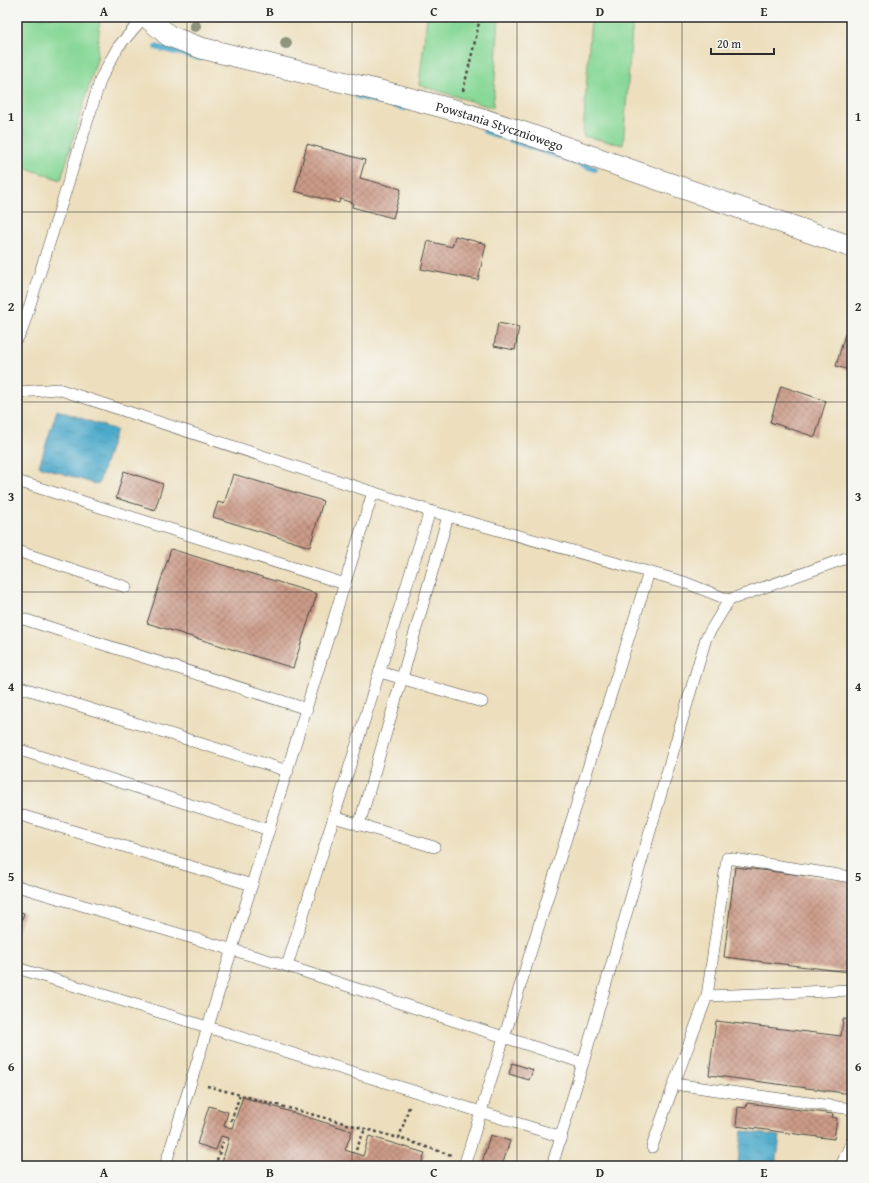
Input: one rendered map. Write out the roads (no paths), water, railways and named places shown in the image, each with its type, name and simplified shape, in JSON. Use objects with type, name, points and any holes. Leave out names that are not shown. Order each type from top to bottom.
[{"type":"street","name":"Powstania Styczniowego","points":[[147,17],[169,36],[201,48],[458,111],[520,131],[852,247]]},
{"type":"lane","points":[[17,339],[22,330],[101,78],[118,47],[144,17]]},
{"type":"lane","points":[[17,400],[20,392],[58,389],[430,511],[684,582],[729,600]]},
{"type":"lane","points":[[17,481],[345,584]]},
{"type":"lane","points":[[165,1166],[373,492]]},
{"type":"lane","points":[[287,966],[430,511]]},
{"type":"lane","points":[[359,825],[448,516]]},
{"type":"lane","points":[[17,551],[126,587]]},
{"type":"lane","points":[[552,1166],[584,1063],[706,638],[729,600],[852,556]]},
{"type":"lane","points":[[465,1163],[649,572]]},
{"type":"lane","points":[[17,616],[307,709]]},
{"type":"lane","points":[[380,672],[482,702]]},
{"type":"lane","points":[[17,686],[288,771]]},
{"type":"lane","points":[[17,749],[269,830]]},
{"type":"lane","points":[[17,814],[252,885]]},
{"type":"lane","points":[[334,817],[434,848]]},
{"type":"lane","points":[[652,1147],[674,1084],[708,996],[727,858],[852,877]]},
{"type":"lane","points":[[17,886],[287,966],[584,1063]]},
{"type":"lane","points":[[17,968],[562,1137]]},
{"type":"lane","points":[[708,996],[852,990]]},
{"type":"lane","points":[[674,1084],[852,1109]]},
{"type":"lane","points":[[841,1166],[852,1141]]},
{"type":"lane","points":[[17,1164],[22,1166]]},
{"type":"water","points":[[57,410],[116,430],[98,485],[39,466]]},
{"type":"water","points":[[742,1131],[780,1136],[776,1166],[738,1163]]},
{"type":"waterway","points":[[156,47],[200,58]]},
{"type":"waterway","points":[[357,96],[404,108]]},
{"type":"waterway","points":[[485,131],[595,169]]}]
